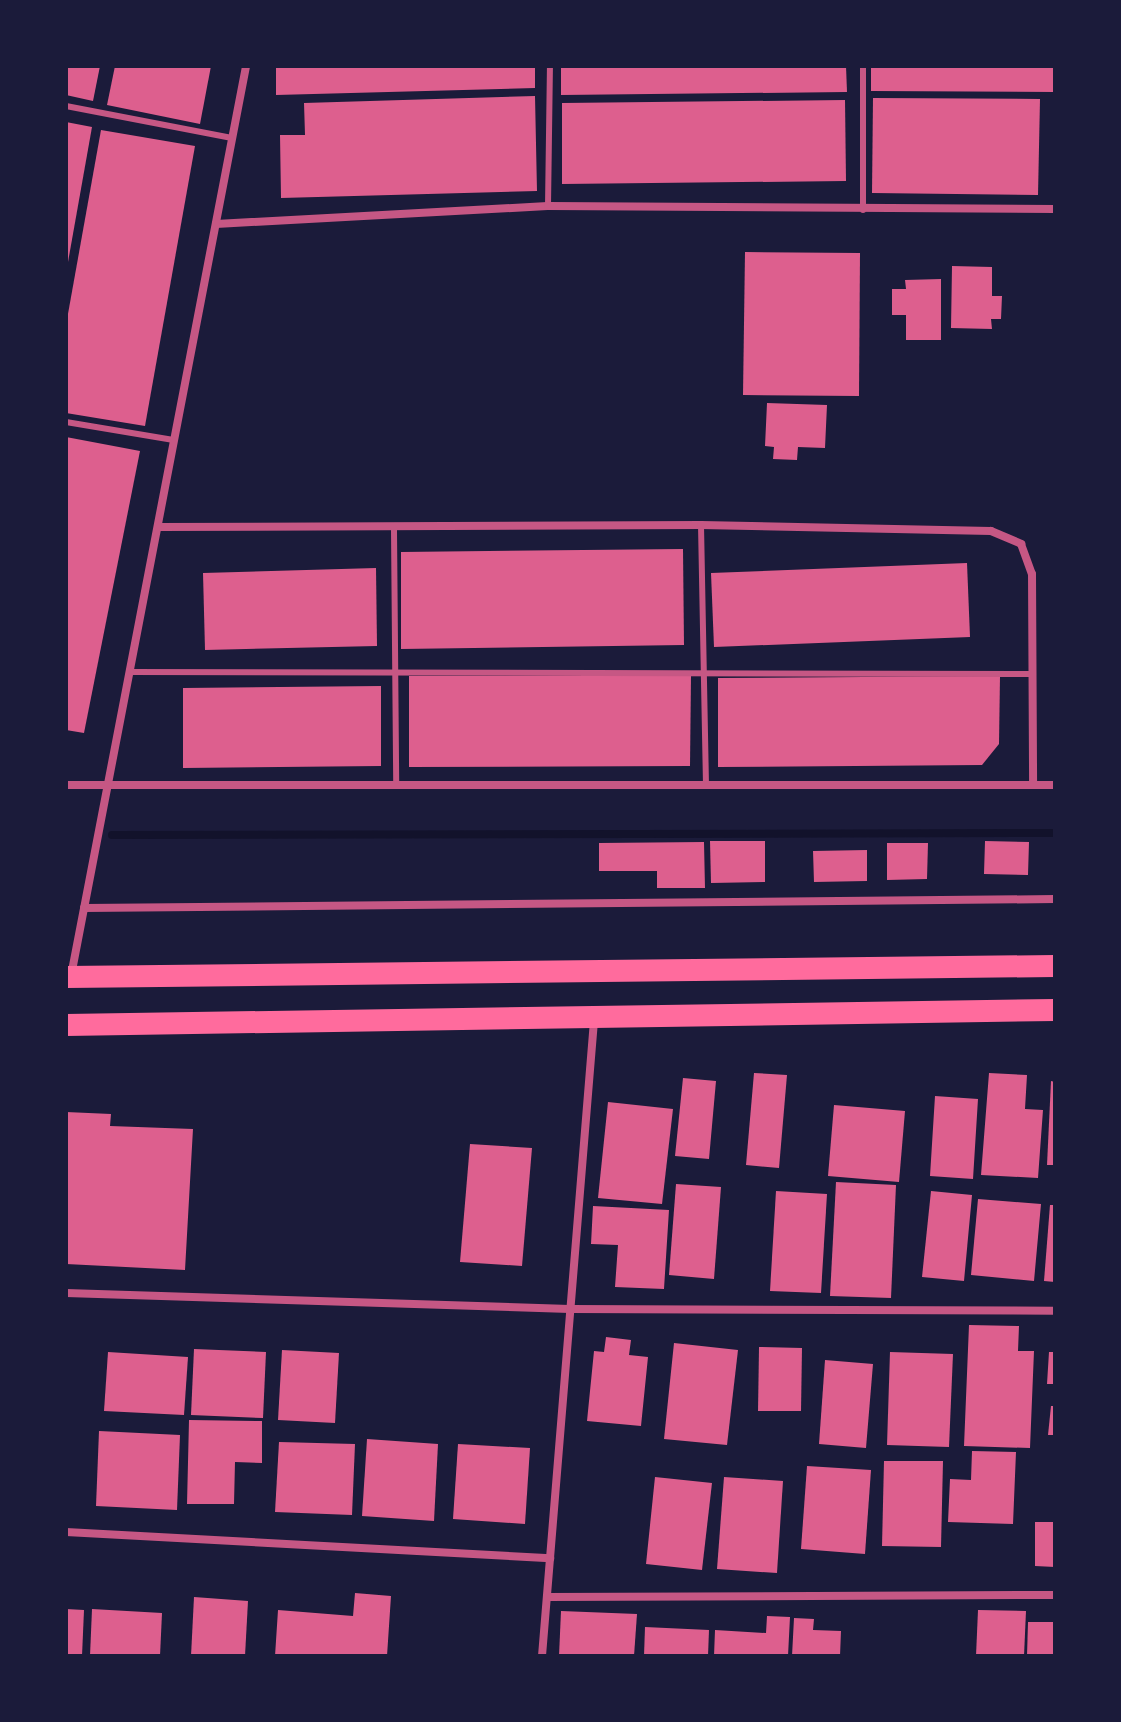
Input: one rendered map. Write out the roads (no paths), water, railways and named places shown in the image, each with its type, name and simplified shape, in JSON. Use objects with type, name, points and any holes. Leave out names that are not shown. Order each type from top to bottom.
[{"type":"highway","points":[[68,976],[1055,966]]},
{"type":"highway","points":[[66,1025],[594,1020],[1055,1010]]},
{"type":"street","points":[[68,976],[84,908],[246,66]]},
{"type":"street","points":[[216,224],[548,206],[1055,209]]},
{"type":"street","points":[[158,527],[394,530],[701,525],[991,531],[1021,544],[1032,574],[1033,785]]},
{"type":"street","points":[[66,785],[396,781],[1055,785]]},
{"type":"street","points":[[84,908],[1055,899]]},
{"type":"street","points":[[542,1656],[594,1020]]},
{"type":"street","points":[[66,1293],[570,1309],[1055,1311]]},
{"type":"street","points":[[66,1532],[550,1558]]},
{"type":"street","points":[[547,1597],[1055,1595]]},
{"type":"lane","points":[[548,206],[550,66]]},
{"type":"lane","points":[[863,66],[863,210]]},
{"type":"lane","points":[[66,106],[232,138]]},
{"type":"lane","points":[[66,422],[174,440]]},
{"type":"lane","points":[[701,525],[706,783]]},
{"type":"lane","points":[[394,530],[396,781]]},
{"type":"lane","points":[[129,672],[1032,674]]},
{"type":"waterway","points":[[112,835],[1055,833]]}]
